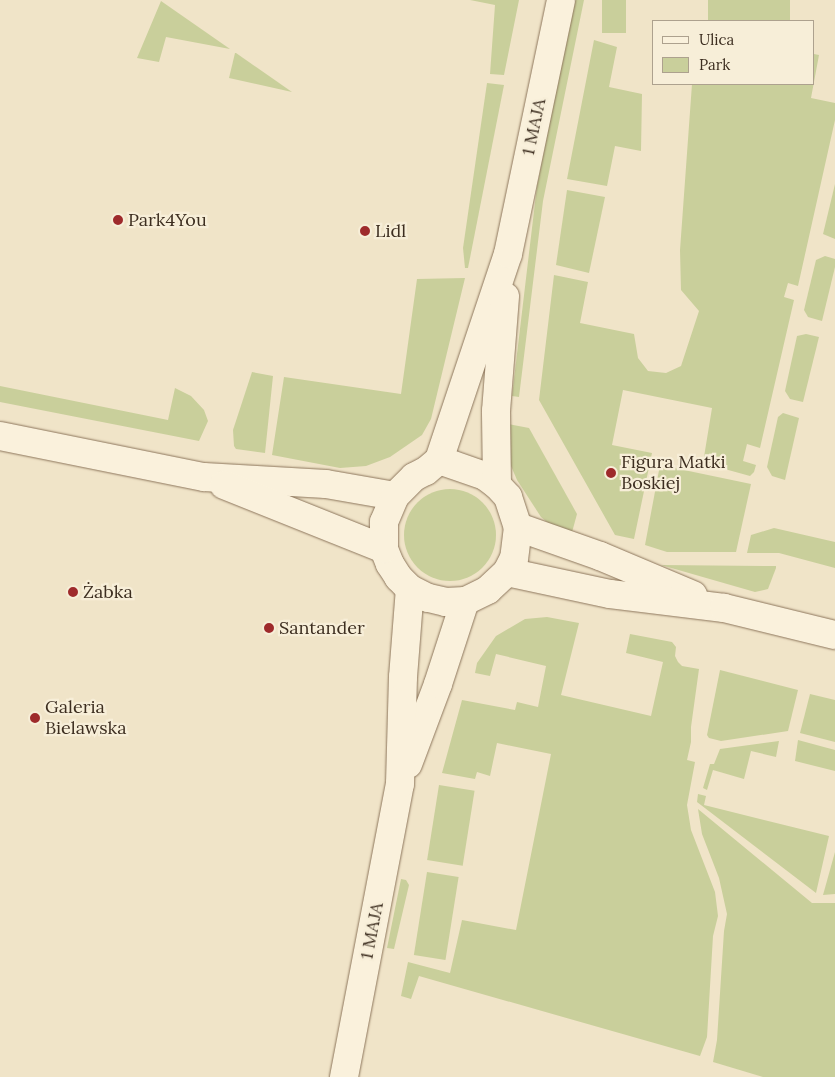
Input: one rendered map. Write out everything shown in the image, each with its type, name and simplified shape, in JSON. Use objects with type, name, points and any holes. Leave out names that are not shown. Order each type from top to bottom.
[{"type":"street","name":"1 MAJA","points":[[440,460],[508,254],[560,0]]},
{"type":"street","name":"1 MAJA","points":[[497,485],[496,411],[508,254]]},
{"type":"street","points":[[0,436],[204,477],[326,484],[395,496]]},
{"type":"street","points":[[440,460],[485,476],[497,485],[508,497],[518,527],[514,558],[507,572],[488,590],[465,601],[446,602],[428,598],[410,589],[399,578],[390,564],[384,549],[384,522],[395,496],[414,477],[426,471],[440,460]]},
{"type":"street","points":[[204,477],[384,549]]},
{"type":"street","points":[[518,527],[600,556],[724,608]]},
{"type":"street","points":[[507,572],[601,593],[724,608],[835,635]]},
{"type":"street","name":"1 MAJA","points":[[344,1077],[400,784],[403,677],[410,589]]},
{"type":"street","name":"1 MAJA","points":[[400,784],[438,684],[465,601]]},
{"type":"green space","points":[[470,0],[519,0],[504,75],[490,74],[495,5]]},
{"type":"green space","points":[[574,0],[584,0],[543,201],[519,397],[512,396],[537,186]]},
{"type":"green space","points":[[602,0],[626,0],[626,33],[602,33]]},
{"type":"green space","points":[[708,0],[790,0],[790,20],[708,20]]},
{"type":"green space","points":[[161,1],[230,49],[166,37],[159,62],[137,58]]},
{"type":"green space","points":[[594,40],[617,47],[609,87],[642,94],[641,151],[615,146],[607,186],[567,179]]},
{"type":"green space","points":[[236,53],[292,92],[229,78]]},
{"type":"green space","points":[[815,54],[819,55],[815,77]]},
{"type":"green space","points":[[487,83],[504,85],[468,268],[465,268],[463,248]]},
{"type":"green space","points":[[692,85],[814,85],[811,98],[835,103],[835,120],[798,286],[788,283],[784,297],[794,300],[760,448],[747,444],[743,461],[756,465],[754,472],[750,476],[703,463],[712,408],[623,390],[612,445],[652,453],[634,539],[615,535],[539,400],[554,275],[588,282],[580,323],[634,334],[638,358],[648,371],[666,373],[681,366],[699,311],[681,290],[680,250]]},
{"type":"green space","points":[[835,184],[835,239],[823,234]]},
{"type":"green space","points":[[567,190],[605,197],[589,273],[556,265]]},
{"type":"green space","points":[[825,256],[835,259],[835,267],[822,321],[808,317],[804,310],[816,260]]},
{"type":"green space","points":[[465,278],[431,419],[422,435],[390,457],[366,466],[340,468],[272,455],[284,377],[401,394],[417,279]]},
{"type":"green space","points":[[806,334],[819,337],[803,402],[790,399],[785,391],[797,336]]},
{"type":"green space","points":[[252,372],[273,376],[265,453],[236,449],[234,446],[233,430]]},
{"type":"green space","points":[[0,386],[168,420],[175,388],[191,396],[204,410],[208,421],[199,441],[0,402]]},
{"type":"green space","points":[[783,413],[799,418],[785,480],[772,476],[767,467],[778,417]]},
{"type":"green space","points":[[508,424],[529,428],[577,514],[571,536],[554,528],[541,517],[517,480],[508,459]]},
{"type":"green space","points":[[660,465],[751,484],[736,552],[667,552],[645,545]]},
{"type":"green space","points":[[441,489],[459,489],[476,496],[489,509],[496,526],[496,544],[489,561],[476,574],[459,581],[441,581],[424,574],[411,561],[404,544],[404,526],[411,509],[424,496]]},
{"type":"green space","points":[[774,528],[835,542],[835,568],[779,553],[747,553],[751,535]]},
{"type":"green space","points":[[661,565],[776,566],[776,568],[768,589],[755,592]]},
{"type":"green space","points":[[547,617],[579,623],[561,695],[651,716],[663,662],[626,653],[630,634],[672,642],[676,647],[675,656],[682,666],[699,669],[691,727],[691,742],[687,760],[695,762],[687,805],[691,830],[715,892],[718,916],[713,936],[707,1037],[700,1056],[419,976],[411,999],[401,996],[408,962],[450,973],[462,920],[516,930],[551,754],[497,743],[490,776],[477,772],[475,779],[442,773],[462,700],[515,710],[517,702],[538,707],[546,666],[496,654],[490,676],[475,673],[477,663],[496,636],[525,619]]},
{"type":"green space","points":[[720,670],[798,690],[788,731],[721,741],[709,738],[707,735]]},
{"type":"green space","points":[[810,694],[835,700],[835,742],[800,733]]},
{"type":"green space","points":[[798,740],[835,750],[835,771],[795,761]]},
{"type":"green space","points":[[779,741],[776,757],[751,751],[744,779],[713,770],[707,790],[703,788],[710,764],[714,764],[720,749]]},
{"type":"green space","points":[[439,785],[475,791],[463,866],[427,860]]},
{"type":"green space","points":[[698,794],[706,796],[704,805],[829,836],[816,893],[697,802]]},
{"type":"green space","points":[[698,809],[812,903],[835,903],[835,1077],[763,1077],[713,1062],[717,1040],[724,931],[727,914],[719,878],[702,834]]},
{"type":"green space","points":[[835,852],[835,894],[823,895]]},
{"type":"green space","points":[[427,872],[459,877],[445,960],[414,955]]},
{"type":"green space","points":[[401,879],[406,880],[409,885],[394,949],[387,948]]},
{"type":"place","name":"Park4You","points":[[118,220]]},
{"type":"place","name":"Lidl","points":[[365,231]]},
{"type":"place","name":"Figura Matki Boskiej","points":[[611,473]]},
{"type":"place","name":"Żabka","points":[[73,592]]},
{"type":"place","name":"Santander","points":[[269,628]]},
{"type":"place","name":"Galeria Bielawska","points":[[35,718]]}]
